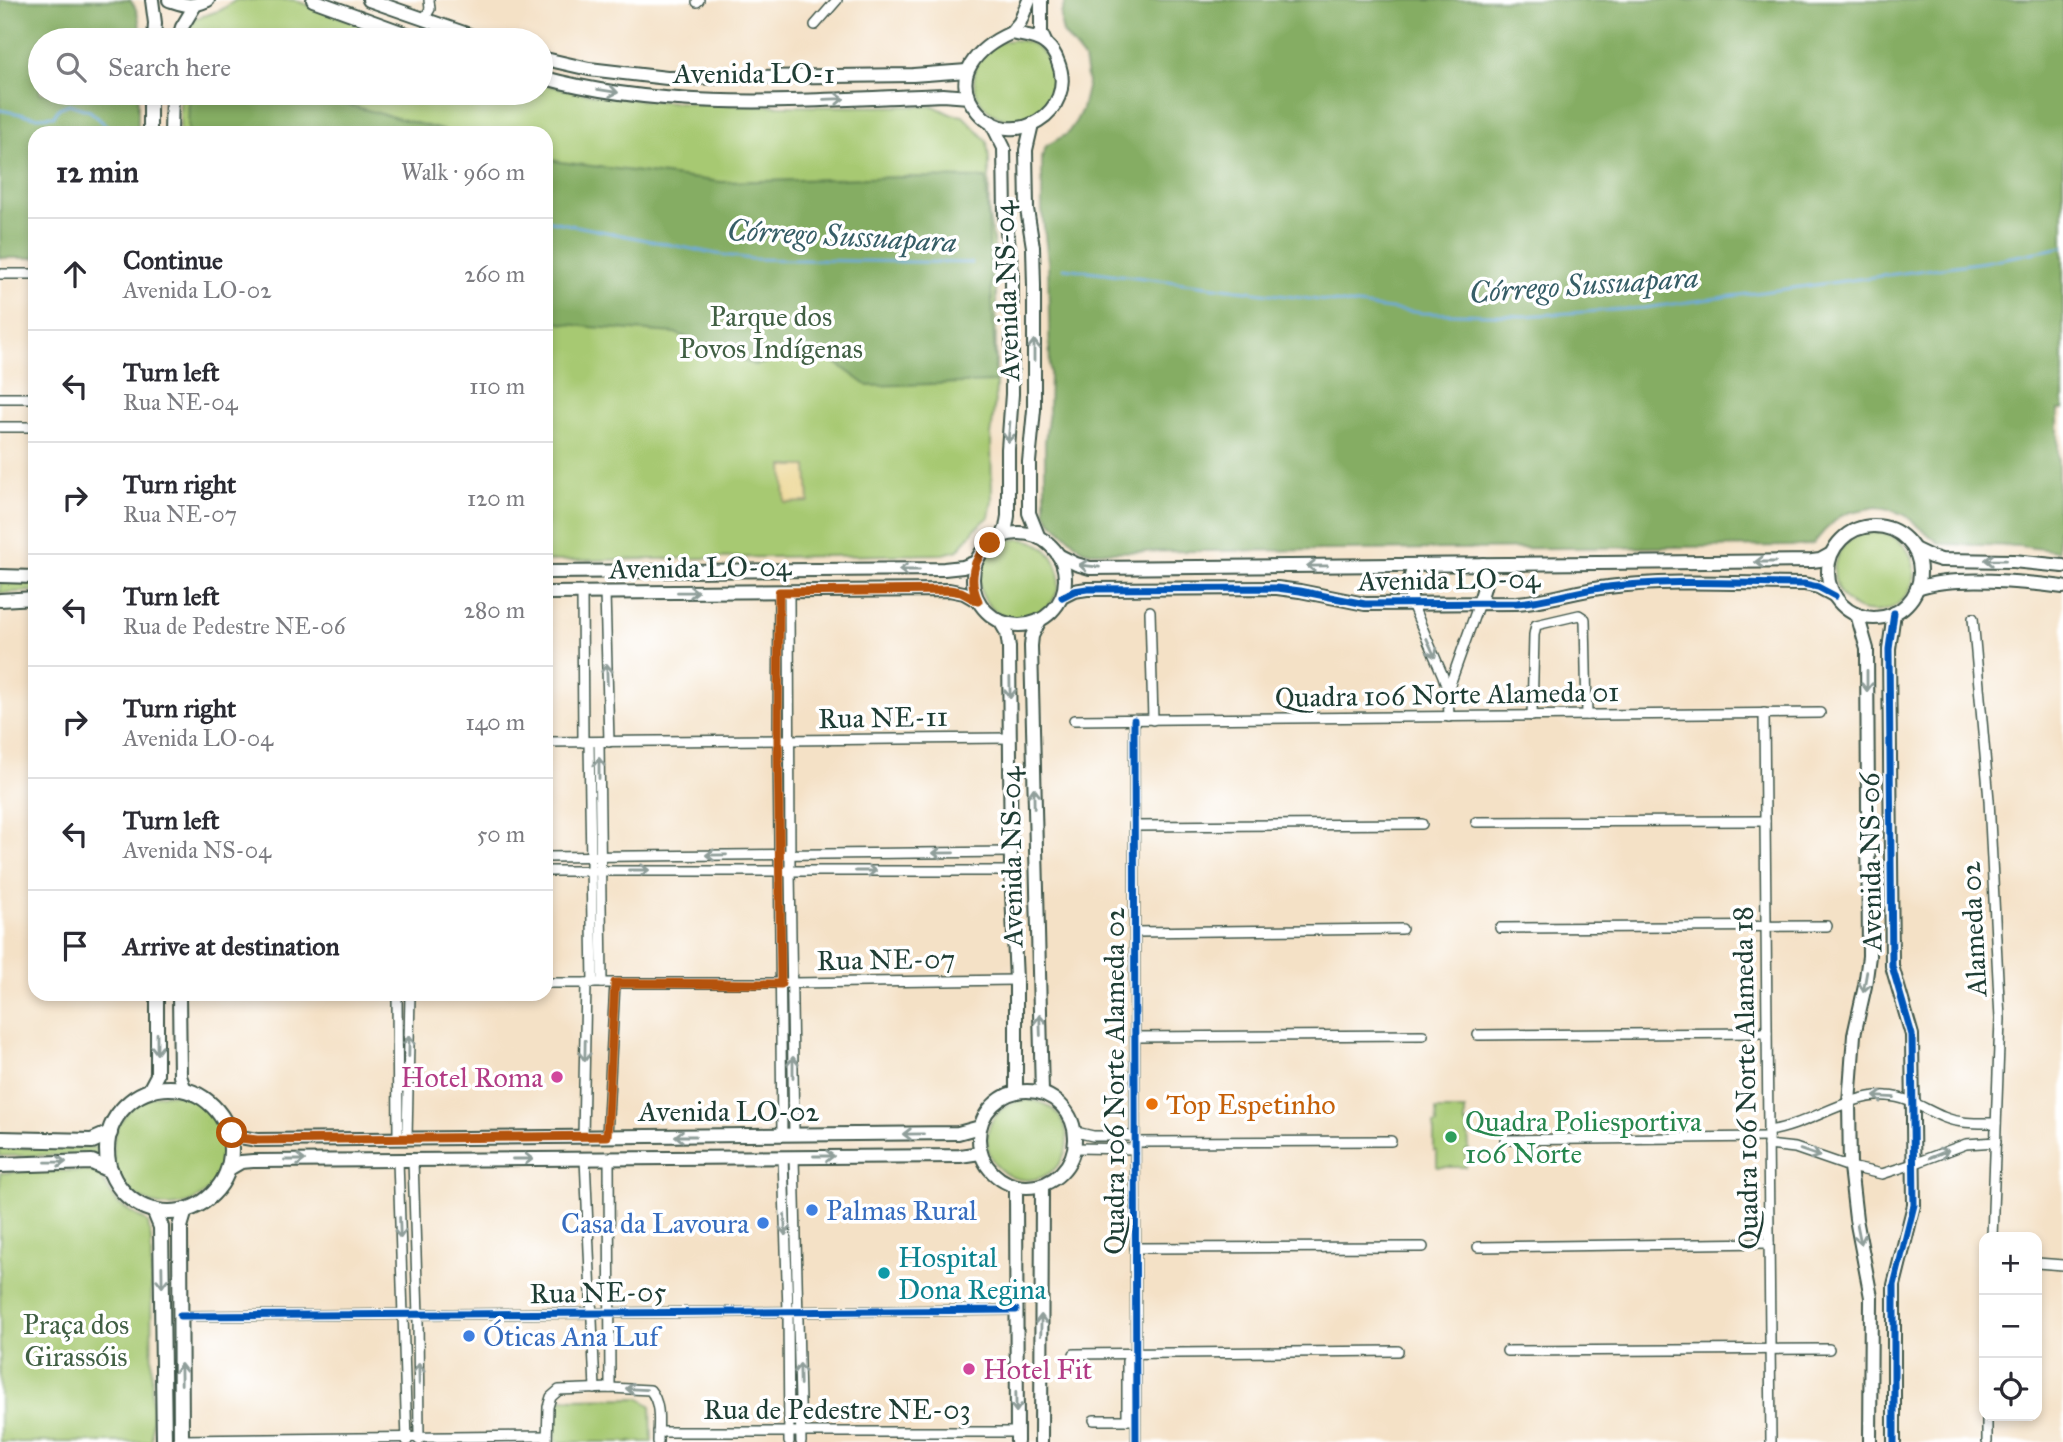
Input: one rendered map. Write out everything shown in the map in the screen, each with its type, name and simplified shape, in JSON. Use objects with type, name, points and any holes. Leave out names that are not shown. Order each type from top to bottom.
[{"type":"main road","points":[[166,1088],[185,1090],[211,1104],[222,1116],[232,1147],[229,1169],[222,1184],[200,1204],[185,1210],[154,1210],[128,1196],[116,1182],[107,1152],[110,1133],[117,1117],[134,1099],[166,1088]]},
{"type":"main road","points":[[0,1139],[92,1141],[110,1133]]},
{"type":"main road","points":[[0,1164],[92,1162],[111,1171]]},
{"type":"main road","points":[[154,1210],[161,1227],[164,1442]]},
{"type":"main road","points":[[181,1441],[180,1227],[185,1210]]},
{"type":"street","points":[[152,0],[155,28]]},
{"type":"street","points":[[169,0],[194,7]]},
{"type":"street","points":[[182,28],[194,7],[208,0]]},
{"type":"street","points":[[313,0],[390,28]]},
{"type":"street","points":[[369,0],[450,28]]},
{"type":"street","points":[[424,19],[430,9],[429,0]]},
{"type":"street","points":[[815,25],[837,0]]},
{"type":"street","points":[[1029,0],[1020,22],[1011,33],[994,40],[977,54],[967,71],[969,97],[978,112],[991,122],[1006,127],[1021,128],[1032,124],[1049,114],[1058,101],[1062,71],[1056,56],[1046,44],[1040,27],[1041,0]]},
{"type":"street","points":[[1011,33],[1033,37],[1046,44]]},
{"type":"street","name":"Avenida LO-1","points":[[553,61],[589,69],[667,78],[913,75],[967,71]]},
{"type":"street","name":"Avenida LO-1","points":[[553,80],[636,95],[701,100],[769,101],[943,95],[969,97]]},
{"type":"street","points":[[150,105],[150,126]]},
{"type":"street","points":[[171,126],[172,105]]},
{"type":"street","name":"Avenida NS-04","points":[[991,122],[1004,148],[1005,215],[1012,272],[1012,401],[1008,449],[1008,516],[1002,537]]},
{"type":"street","name":"Avenida NS-04","points":[[1032,124],[1026,150],[1027,209],[1033,247],[1034,286],[1034,410],[1029,462],[1030,513],[1040,538]]},
{"type":"street","points":[[0,274],[28,274]]},
{"type":"street","points":[[0,398],[28,398]]},
{"type":"street","points":[[0,427],[28,427]]},
{"type":"street","points":[[1884,527],[1899,533],[1914,549],[1920,568],[1917,588],[1910,601],[1894,613],[1874,617],[1857,614],[1845,607],[1835,596],[1828,578],[1831,554],[1837,544],[1858,528],[1884,527]]},
{"type":"street","points":[[1040,620],[1019,625],[1000,621],[986,612],[978,601],[972,581],[976,562],[985,547],[1002,537],[1021,533],[1040,538],[1059,555],[1064,567],[1062,597]]},
{"type":"street","points":[[1914,549],[1941,560],[2013,561],[2063,566]]},
{"type":"street","name":"Avenida LO-04","points":[[1059,555],[1076,565],[1090,568],[1812,561],[1821,560],[1831,554]]},
{"type":"street","name":"Avenida LO-04","points":[[553,572],[948,569],[976,562]]},
{"type":"street","points":[[1448,692],[1485,582],[1483,564]]},
{"type":"street","points":[[1414,565],[1409,583],[1412,604],[1441,669],[1448,692],[1449,717]]},
{"type":"street","points":[[0,576],[28,577]]},
{"type":"street","points":[[1917,588],[1946,582],[2020,582],[2063,587]]},
{"type":"street","name":"Avenida LO-04","points":[[1062,597],[1087,589],[1277,588],[1360,604],[1536,602],[1598,588],[1654,584],[1804,584],[1819,587],[1835,596]]},
{"type":"street","name":"Avenida LO-04","points":[[553,593],[949,590],[961,592],[978,601]]},
{"type":"street","points":[[784,592],[778,741],[780,854],[785,871],[792,984],[788,1135]]},
{"type":"street","points":[[784,592],[791,854],[785,871],[781,984],[788,1135]]},
{"type":"street","points":[[582,593],[595,856],[594,983],[583,1137]]},
{"type":"street","points":[[605,593],[609,742]]},
{"type":"street","name":"Avenida NS-04","points":[[1042,1094],[1031,639],[1040,620],[1052,611],[1062,597]]},
{"type":"street","points":[[0,600],[28,598]]},
{"type":"street","points":[[1150,611],[1153,720]]},
{"type":"street","name":"Avenida NS-06","points":[[1894,613],[1889,649],[1892,966],[1912,1035],[1914,1205],[1894,1285],[1894,1442]]},
{"type":"street","name":"Avenida NS-06","points":[[1857,614],[1867,649],[1869,956],[1854,1035],[1849,1103],[1850,1167],[1856,1219],[1871,1297],[1870,1442]]},
{"type":"street","points":[[1532,716],[1536,625],[1579,615],[1585,619],[1587,715]]},
{"type":"street","name":"Alameda 02","points":[[1973,618],[1989,800],[2000,1019],[1992,1232]]},
{"type":"street","name":"Avenida NS-04","points":[[1000,621],[1009,642],[1011,871],[1017,980],[1016,1092]]},
{"type":"street","name":"Quadra 106 Norte Alameda 18","points":[[1764,713],[1771,1442]]},
{"type":"street","name":"Quadra 106 Norte Alameda 01","points":[[1074,720],[1820,713]]},
{"type":"street","name":"Quadra 106 Norte Alameda 02","points":[[1134,720],[1136,1353],[1131,1420],[1136,1442]]},
{"type":"street","name":"Rua NE-11","points":[[553,742],[1011,738]]},
{"type":"street","points":[[1476,822],[1765,821]]},
{"type":"street","points":[[1134,826],[1422,824]]},
{"type":"street","points":[[553,857],[1012,852]]},
{"type":"street","points":[[553,871],[1011,871]]},
{"type":"street","points":[[1500,928],[1827,926]]},
{"type":"street","points":[[1135,932],[1402,929]]},
{"type":"street","name":"Rua NE-07","points":[[553,983],[792,984],[1017,980]]},
{"type":"street","points":[[607,1136],[615,983]]},
{"type":"street","points":[[148,1092],[157,1075],[157,1001]]},
{"type":"street","points":[[179,1001],[180,1076],[185,1090]]},
{"type":"street","points":[[397,1001],[402,1138]]},
{"type":"street","points":[[402,1138],[410,1001]]},
{"type":"street","points":[[1478,1035],[1767,1033]]},
{"type":"street","points":[[1135,1037],[1423,1035]]},
{"type":"street","points":[[1032,1091],[1042,1094],[1059,1103],[1067,1112],[1076,1132],[1076,1149],[1072,1161],[1063,1172],[1042,1185],[1016,1187],[993,1174],[980,1153],[980,1127],[996,1101],[1016,1092],[1032,1091]]},
{"type":"street","points":[[1768,1138],[1867,1097],[1888,1096],[1912,1101],[1943,1118],[1963,1123],[1996,1123]]},
{"type":"street","name":"Avenida LO-02","points":[[228,1129],[238,1136],[252,1139],[960,1133],[980,1127]]},
{"type":"street","points":[[1076,1132],[1135,1143]]},
{"type":"street","points":[[1505,1140],[1768,1138],[1850,1167],[1882,1174],[1966,1144],[1996,1142]]},
{"type":"street","points":[[1076,1149],[1135,1143],[1391,1141]]},
{"type":"street","name":"Avenida LO-02","points":[[229,1169],[249,1161],[960,1156],[980,1153]]},
{"type":"street","points":[[788,1157],[789,1437]]},
{"type":"street","points":[[788,1157],[799,1311],[801,1437]]},
{"type":"street","points":[[585,1158],[594,1389]]},
{"type":"street","points":[[609,1158],[610,1388]]},
{"type":"street","points":[[398,1160],[407,1440]]},
{"type":"street","points":[[413,1160],[419,1440]]},
{"type":"street","points":[[1041,1442],[1042,1185]]},
{"type":"street","points":[[1016,1187],[1017,1437]]},
{"type":"street","points":[[1478,1247],[1769,1243]]},
{"type":"street","points":[[1135,1248],[1423,1247]]},
{"type":"street","points":[[2042,1263],[2063,1265]]},
{"type":"street","name":"Rua NE-05","points":[[180,1317],[1016,1310]]},
{"type":"street","points":[[1507,1352],[1829,1349]]},
{"type":"street","points":[[1074,1354],[1398,1351]]},
{"type":"street","points":[[1094,1420],[1131,1420],[1127,1361]]},
{"type":"street","points":[[181,1441],[547,1439],[548,1407],[551,1397],[559,1390],[610,1388],[650,1390],[658,1404],[658,1437]]},
{"type":"street","points":[[1987,1421],[1987,1442]]},
{"type":"street","name":"Rua de Pedestre NE-03","points":[[658,1437],[1017,1437]]},
{"type":"green space","points":[[0,0],[130,0],[140,28],[28,28],[28,105],[138,105],[138,126],[28,126],[28,258],[0,258]]},
{"type":"green space","points":[[236,0],[294,0],[370,28],[188,28],[194,19],[221,10]]},
{"type":"green space","points":[[1066,0],[2063,0],[2063,410],[2058,410],[2058,551],[2019,546],[1940,544],[1905,515],[1876,507],[1839,517],[1813,544],[1801,546],[1083,550],[1051,521],[1045,511],[1045,441],[1050,373],[1048,261],[1042,211],[1042,157],[1046,146],[1067,134],[1076,121],[1082,109],[1088,83],[1084,59],[1063,33],[1061,14]]},
{"type":"green space","points":[[1014,40],[1029,43],[1042,52],[1051,65],[1054,80],[1051,95],[1042,108],[1029,117],[1014,120],[999,117],[986,108],[977,95],[974,80],[977,65],[986,52],[999,43]]},
{"type":"green space","name":"Parque dos Povos Indígenas","points":[[553,86],[597,95],[675,102],[844,107],[934,106],[950,114],[963,116],[987,142],[989,159],[989,215],[995,252],[996,388],[991,436],[992,501],[989,517],[958,550],[943,554],[553,561],[553,126],[180,126],[180,105],[553,105]]},
{"type":"green space","points":[[189,105],[349,105],[427,126],[188,126]]},
{"type":"green space","points":[[553,160],[722,182],[902,177],[986,178],[996,382],[868,386],[822,353],[754,365],[675,333],[553,322]]},
{"type":"green space","points":[[1874,532],[1889,535],[1902,544],[1911,557],[1914,572],[1911,587],[1902,600],[1889,609],[1874,612],[1859,609],[1846,600],[1837,587],[1834,572],[1837,557],[1846,544],[1859,535]]},
{"type":"green space","points":[[1019,539],[1034,542],[1047,551],[1056,564],[1059,579],[1056,594],[1047,607],[1034,616],[1019,619],[1004,616],[991,607],[982,594],[979,579],[982,564],[991,551],[1004,542]]},
{"type":"green space","points":[[0,582],[28,583],[28,591],[0,593]]},
{"type":"green space","points":[[169,1094],[190,1099],[208,1111],[220,1129],[225,1150],[220,1171],[208,1189],[190,1201],[169,1206],[148,1201],[130,1189],[118,1171],[113,1150],[118,1129],[130,1111],[148,1099]]},
{"type":"green space","points":[[1027,1100],[1042,1103],[1055,1112],[1064,1125],[1067,1140],[1064,1155],[1055,1168],[1042,1177],[1027,1180],[1012,1177],[999,1168],[990,1155],[987,1140],[990,1125],[999,1112],[1012,1103]]},
{"type":"green space","name":"Quadra Poliesportiva 106 Norte","points":[[1436,1110],[1465,1110],[1469,1150],[1466,1150],[1466,1167],[1437,1167],[1437,1151],[1434,1151]]},
{"type":"green space","points":[[0,1147],[96,1147],[96,1154],[0,1156]]},
{"type":"green space","name":"Praça dos Girassóis","points":[[95,1171],[119,1204],[148,1223],[151,1239],[152,1442],[0,1442],[0,1173]]},
{"type":"green space","points":[[639,1398],[651,1406],[652,1442],[555,1442],[555,1406],[562,1399]]},
{"type":"sand","points":[[783,466],[807,466],[809,502],[785,503]]},
{"type":"waterway","name":"Córrego Sussuapara","points":[[0,110],[36,117],[54,116],[59,108],[66,105]]},
{"type":"waterway","name":"Córrego Sussuapara","points":[[72,105],[90,111],[107,126]]},
{"type":"waterway","name":"Córrego Sussuapara","points":[[553,221],[751,259],[972,263]]},
{"type":"waterway","name":"Córrego Sussuapara","points":[[1064,268],[1422,313],[1524,316],[1644,308],[1984,262],[2063,247]]},
{"type":"cycle path","points":[[1062,597],[1087,589],[1277,588],[1365,604],[1517,603],[1608,587],[1706,582],[1804,584],[1818,587],[1835,596]]},
{"type":"cycle path","points":[[1894,613],[1889,649],[1892,966],[1912,1035],[1914,1205],[1894,1285],[1894,1442]]},
{"type":"cycle path","points":[[1134,720],[1136,1442]]},
{"type":"cycle path","points":[[180,1316],[1016,1310]]},
{"type":"place","name":"Hotel Roma","points":[[557,1077]]},
{"type":"place","name":"Top Espetinho","points":[[1152,1104]]},
{"type":"place","name":"Quadra Poliesportiva 106 Norte","points":[[1451,1137]]},
{"type":"place","name":"Palmas Rural","points":[[812,1210]]},
{"type":"place","name":"Casa da Lavoura","points":[[763,1223]]},
{"type":"place","name":"Hospital Dona Regina","points":[[884,1273]]},
{"type":"place","name":"Óticas Ana Luf","points":[[469,1336]]},
{"type":"place","name":"Hotel Fit","points":[[969,1369]]},
{"type":"route","points":[[232,1133],[240,1138],[257,1140],[607,1136],[615,983],[781,984],[779,592],[949,590],[961,592],[978,601],[973,587],[973,570],[980,554],[990,543]]}]
